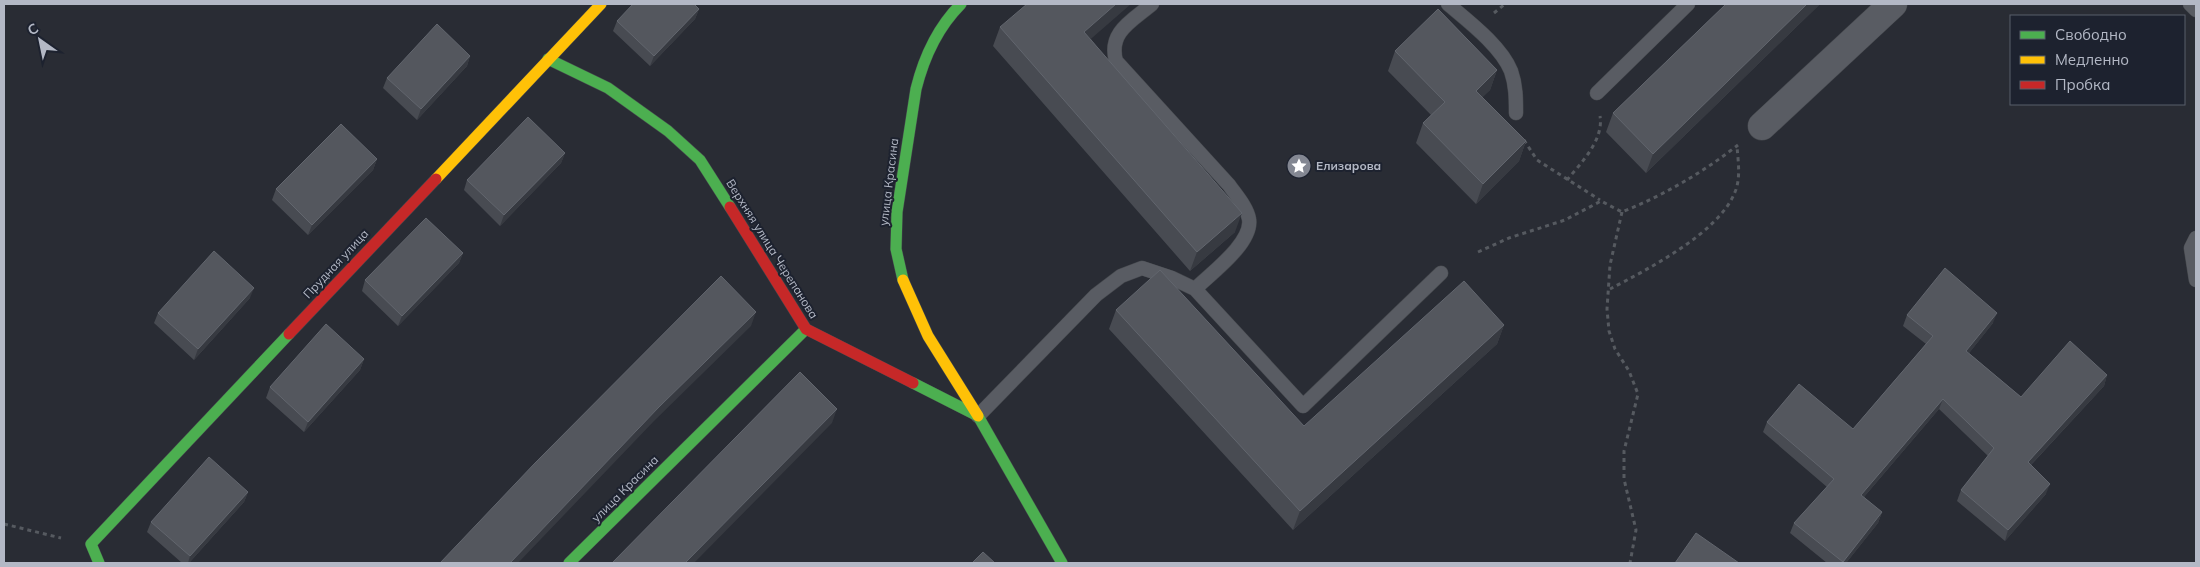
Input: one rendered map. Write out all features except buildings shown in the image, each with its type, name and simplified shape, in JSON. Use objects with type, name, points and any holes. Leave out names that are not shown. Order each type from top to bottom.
[{"type":"street","name":"Прудная улица","points":[[91,544],[601,4]]},
{"type":"street","name":"улица Красина","points":[[961,4],[937,35],[924,61],[915,94],[896,221],[897,255],[904,284],[917,314],[978,416]]},
{"type":"street","points":[[1762,126],[1893,4]]},
{"type":"street","name":"Верхняя улица Черепанова","points":[[548,60],[607,87],[648,115],[676,137],[700,160],[806,330],[978,416]]},
{"type":"street","name":"улица Красина","points":[[569,563],[806,330]]},
{"type":"street","points":[[978,416],[1062,563]]},
{"type":"street","points":[[91,544],[98,563]]},
{"type":"lane","points":[[1152,4],[1122,29],[1114,41],[1116,61],[1229,185],[1241,202],[1249,220],[1246,234],[1238,248],[1195,289]]},
{"type":"lane","points":[[1448,4],[1485,37],[1511,70],[1516,94],[1516,113]]},
{"type":"lane","points":[[1597,93],[1688,4]]},
{"type":"lane","points":[[2190,4],[2196,10]]},
{"type":"lane","points":[[2196,238],[2191,248],[2196,280]]},
{"type":"lane","points":[[978,416],[1096,295],[1121,276],[1142,268],[1172,278],[1195,289],[1303,406],[1441,272]]},
{"type":"path","points":[[1567,180],[1591,150],[1601,122],[1597,93]]},
{"type":"path","points":[[1516,113],[1523,138],[1537,160],[1622,212]]},
{"type":"path","points":[[1622,212],[1647,202],[1682,183],[1737,146],[1762,126]]},
{"type":"path","points":[[1610,290],[1680,249],[1715,222],[1735,192],[1739,169],[1737,146]]},
{"type":"path","points":[[1478,252],[1509,238],[1565,220],[1601,200]]},
{"type":"path","points":[[1622,212],[1610,265],[1610,290],[1607,309],[1609,331],[1615,349],[1629,371],[1638,394],[1624,451],[1624,479],[1636,530],[1630,563]]},
{"type":"path","points":[[4,524],[91,544]]},
{"type":"traffic: fast","points":[[903,280],[896,249],[897,212],[916,89],[927,54],[938,33],[961,4]]},
{"type":"traffic: fast","points":[[548,59],[608,88],[668,131],[700,160],[730,207]]},
{"type":"traffic: fast","points":[[569,563],[806,329]]},
{"type":"traffic: fast","points":[[99,563],[91,544],[289,334]]},
{"type":"traffic: fast","points":[[913,383],[978,416],[1062,563]]},
{"type":"traffic: slow","points":[[436,179],[601,4]]},
{"type":"traffic: slow","points":[[903,280],[928,336],[978,416]]},
{"type":"traffic: jam","points":[[289,334],[436,179]]},
{"type":"traffic: jam","points":[[730,207],[806,329],[913,383]]},
{"type":"place","name":"Елизарова","points":[[1299,166]]}]
